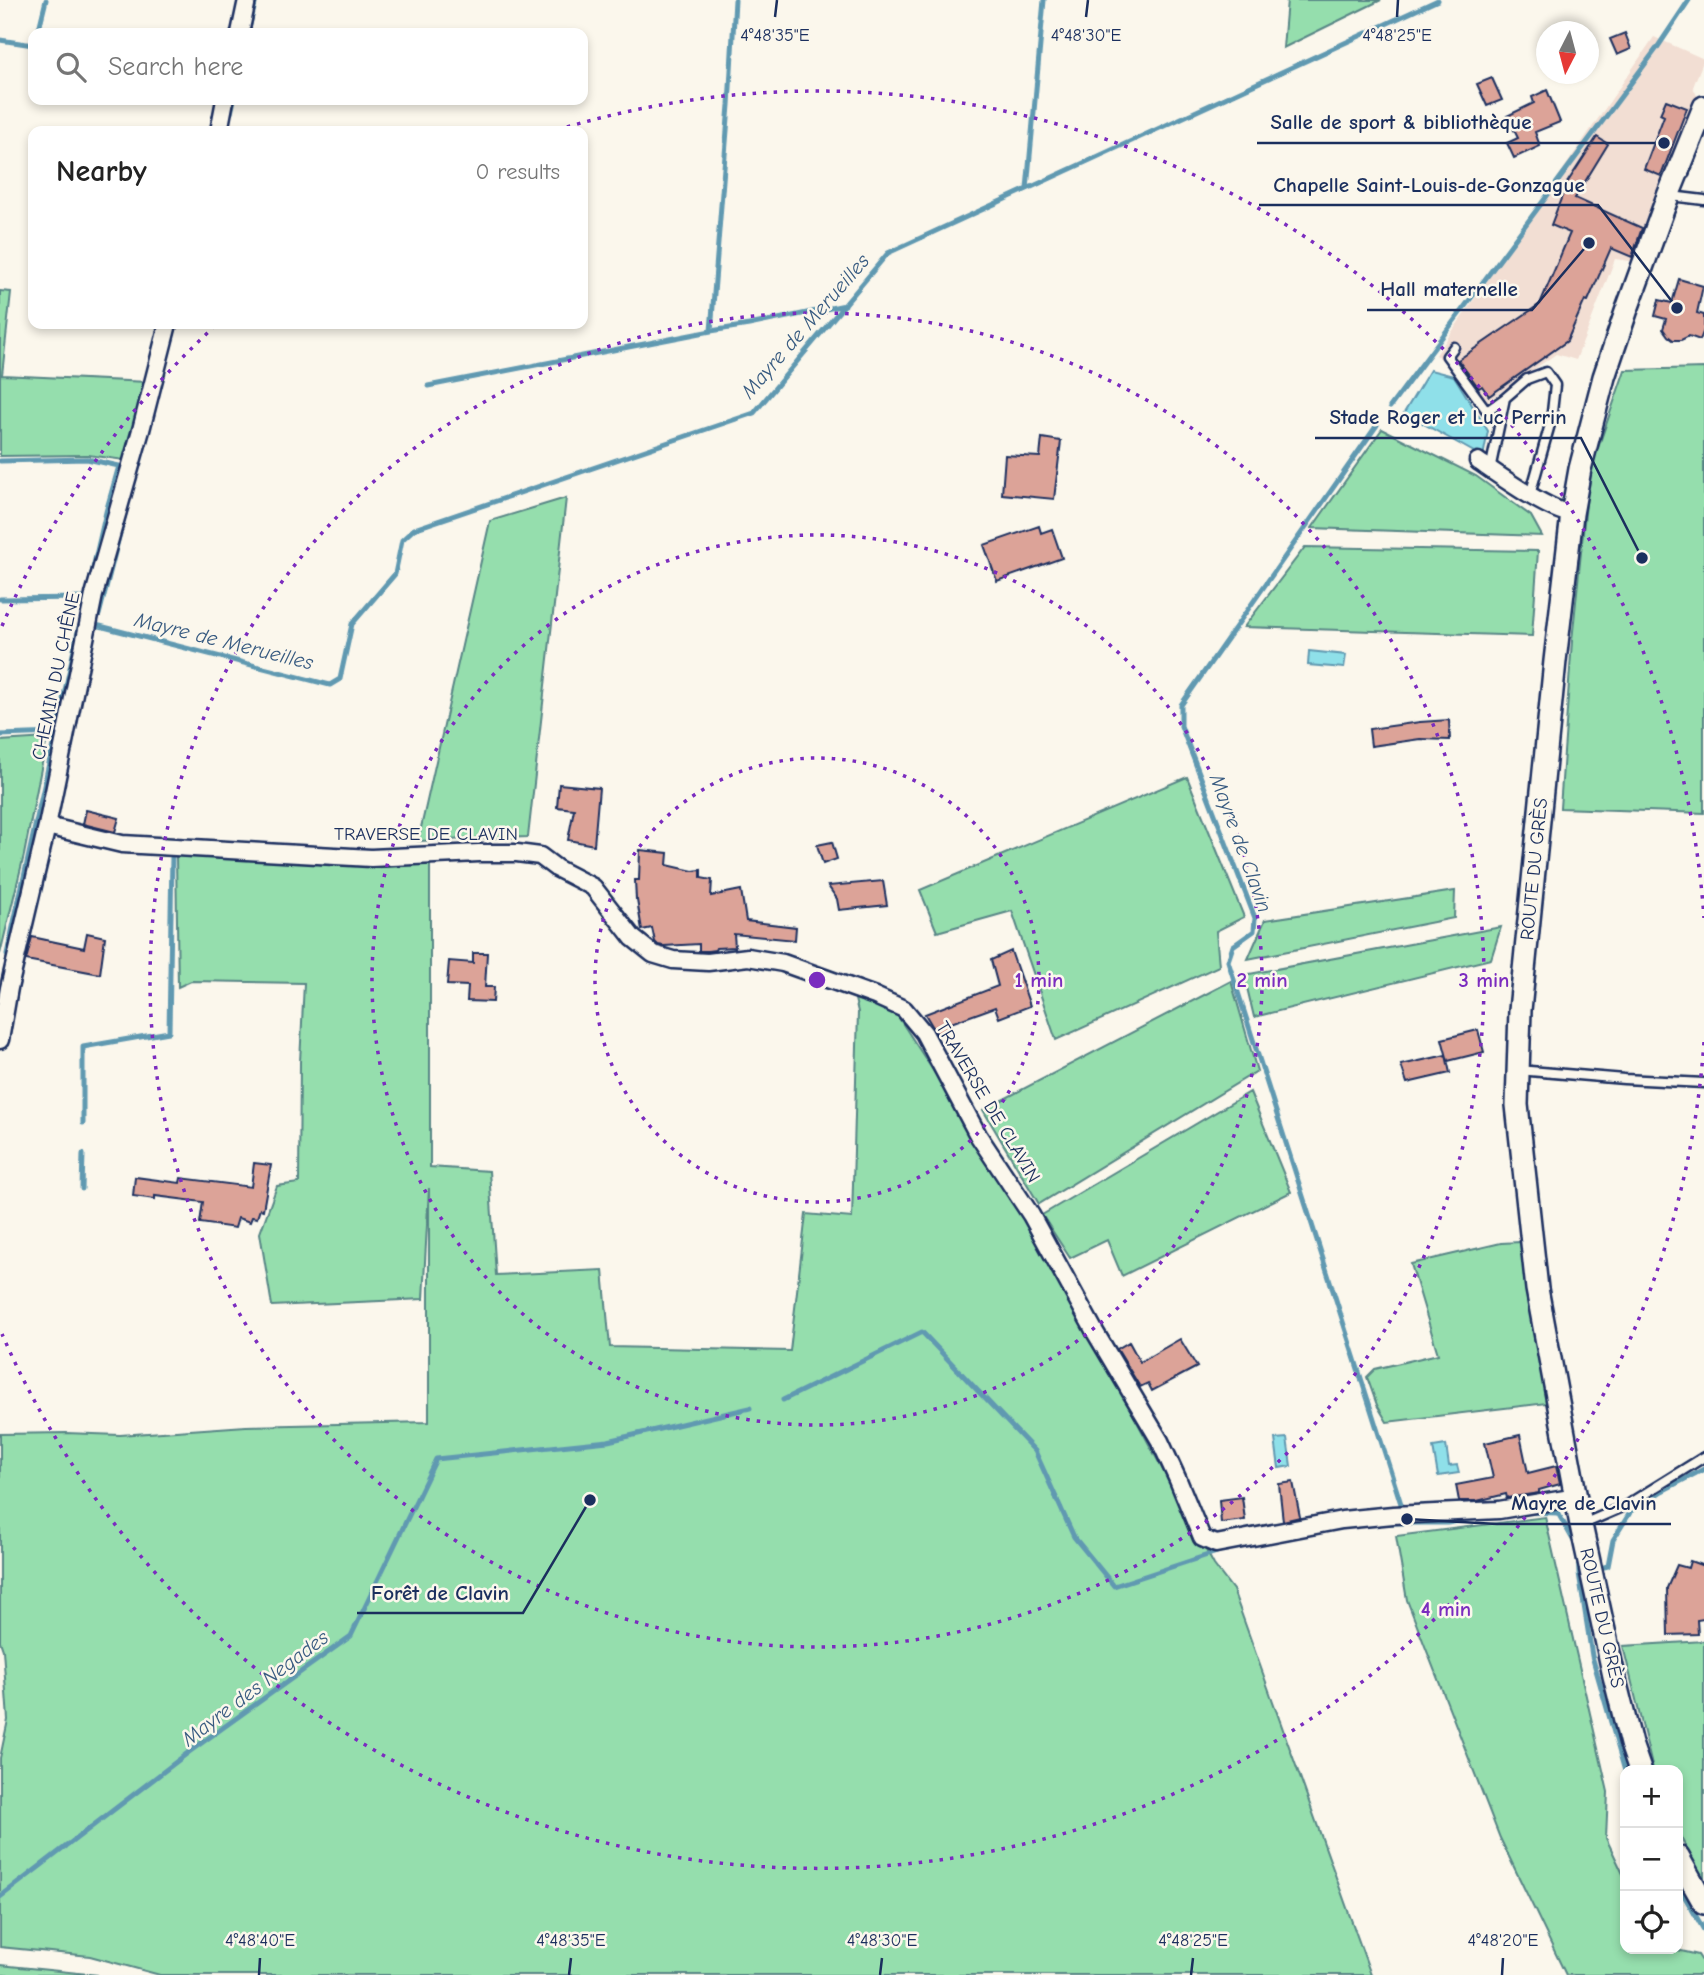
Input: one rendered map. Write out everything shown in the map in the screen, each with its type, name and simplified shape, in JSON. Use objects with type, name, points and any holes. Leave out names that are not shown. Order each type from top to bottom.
[{"type":"street","points":[[241,28],[247,0]]},
{"type":"street","points":[[220,126],[224,105]]},
{"type":"street","name":"ROUTE DU GRÈS","points":[[1639,1765],[1614,1676],[1581,1525],[1536,1289],[1517,1105],[1520,1010],[1572,514],[1604,377],[1668,196],[1704,107]]},
{"type":"street","name":"CHEMIN DU CHÊNE","points":[[0,1040],[94,595],[167,329]]},
{"type":"street","points":[[1484,466],[1530,495],[1564,513],[1572,514]]},
{"type":"street","name":"TRAVERSE DE CLAVIN","points":[[47,827],[122,844],[371,858],[479,853],[540,856],[555,868],[593,887],[633,938],[653,954],[673,960],[708,962],[748,957],[783,963],[904,1009],[924,1033],[978,1135],[1031,1215],[1095,1332],[1160,1441],[1202,1538],[1209,1542],[1216,1544],[1342,1520],[1499,1510],[1577,1497]]},
{"type":"street","points":[[1683,1866],[1704,1903]]},
{"type":"lane","points":[[1668,196],[1704,200]]},
{"type":"lane","points":[[1454,347],[1447,356],[1487,411],[1527,379],[1546,372],[1556,384],[1551,421],[1530,495]]},
{"type":"lane","points":[[1484,466],[1505,398]]},
{"type":"lane","points":[[1518,1070],[1704,1083]]},
{"type":"lane","points":[[1581,1525],[1625,1506],[1704,1457]]},
{"type":"shaded area","points":[[1654,37],[1704,59],[1693,87],[1701,104],[1638,262],[1615,259],[1576,360],[1556,354],[1478,408],[1451,367],[1436,355]]},
{"type":"green space","points":[[1287,0],[1381,0],[1283,48]]},
{"type":"green space","points":[[0,291],[11,292],[2,375],[147,382],[124,460],[88,455],[0,456]]},
{"type":"green space","points":[[1704,368],[1704,813],[1560,808],[1572,641],[1589,474],[1625,370]]},
{"type":"green space","points":[[1382,429],[1476,476],[1531,516],[1542,536],[1312,528]]},
{"type":"green space","points":[[566,498],[528,837],[418,841],[490,521]]},
{"type":"green space","points":[[1305,547],[1538,551],[1532,636],[1244,627]]},
{"type":"green space","points":[[47,738],[24,855],[0,954],[0,741]]},
{"type":"green space","points":[[1187,777],[1244,917],[1216,931],[1219,966],[1056,1040],[1012,911],[937,932],[920,890]]},
{"type":"green space","points":[[176,855],[311,863],[430,864],[430,1167],[489,1171],[496,1275],[603,1270],[610,1347],[790,1351],[806,1214],[852,1218],[858,1012],[854,995],[897,1015],[993,1163],[1042,1245],[1214,1565],[1233,1590],[1371,1975],[160,1975],[90,1956],[0,1947],[0,1758],[8,1720],[0,1641],[0,1434],[120,1435],[246,1426],[429,1422],[429,1188],[423,1299],[272,1306],[260,1233],[277,1186],[299,1183],[304,983],[191,981],[178,987]]},
{"type":"green space","points":[[1455,891],[1454,918],[1248,959],[1265,920]]},
{"type":"green space","points":[[1501,927],[1491,959],[1254,1017],[1244,975]]},
{"type":"green space","points":[[1231,981],[1257,1071],[1039,1204],[983,1110]]},
{"type":"green space","points":[[1250,1092],[1291,1192],[1122,1276],[1107,1240],[1070,1258],[1042,1215]]},
{"type":"green space","points":[[1520,1242],[1547,1403],[1387,1422],[1377,1405],[1367,1377],[1375,1369],[1438,1354],[1411,1264],[1501,1243]]},
{"type":"green space","points":[[1545,1517],[1608,1792],[1606,1838],[1620,1867],[1620,1954],[1683,1954],[1683,1951],[1698,1955],[1704,1964],[1704,1975],[1566,1975],[1500,1838],[1407,1600],[1396,1536]]},
{"type":"green space","points":[[1704,1641],[1704,1882],[1683,1842],[1683,1765],[1652,1765],[1623,1646]]},
{"type":"green space","points":[[0,1965],[98,1975],[0,1975]]},
{"type":"water","points":[[1430,370],[1454,376],[1488,431],[1483,457],[1404,413]]},
{"type":"water","points":[[1309,651],[1346,655],[1344,668],[1308,665]]},
{"type":"water","points":[[1287,1438],[1291,1466],[1279,1468],[1275,1439]]},
{"type":"water","points":[[1446,1445],[1449,1466],[1457,1465],[1459,1473],[1438,1476],[1433,1447]]},
{"type":"building","points":[[1625,33],[1631,49],[1617,55],[1610,39]]},
{"type":"building","points":[[1492,78],[1502,100],[1487,106],[1477,84]]},
{"type":"building","points":[[1547,90],[1560,122],[1535,132],[1540,146],[1514,158],[1507,143],[1518,138],[1507,116],[1534,103],[1532,97]]},
{"type":"building","points":[[1666,100],[1687,108],[1661,176],[1644,169],[1664,116],[1660,114]]},
{"type":"building","points":[[1597,137],[1608,144],[1575,198],[1642,228],[1632,257],[1611,248],[1567,341],[1489,396],[1482,386],[1479,388],[1458,360],[1540,304],[1570,233],[1551,225],[1567,183]]},
{"type":"building","points":[[1679,279],[1703,286],[1697,313],[1704,315],[1704,330],[1700,340],[1689,336],[1673,340],[1663,329],[1666,319],[1655,316],[1659,300],[1672,303]]},
{"type":"building","points":[[1042,438],[1061,441],[1054,499],[1002,494],[1005,455],[1040,457]]},
{"type":"building","points":[[1039,526],[1041,533],[1052,529],[1062,558],[997,581],[984,545]]},
{"type":"building","points":[[1449,720],[1450,740],[1420,739],[1371,746],[1369,729]]},
{"type":"building","points":[[559,784],[599,788],[594,845],[568,840],[574,809],[557,807]]},
{"type":"building","points":[[86,810],[119,818],[115,832],[83,824]]},
{"type":"building","points":[[832,842],[837,859],[823,864],[817,845]]},
{"type":"building","points":[[640,850],[668,853],[667,865],[693,871],[701,870],[701,878],[712,880],[711,896],[741,890],[746,921],[796,927],[795,940],[734,934],[735,947],[715,950],[699,951],[699,944],[658,945],[652,928],[642,930],[636,900],[635,880],[639,880]]},
{"type":"building","points":[[883,881],[887,905],[839,910],[837,899],[828,886]]},
{"type":"building","points":[[87,933],[105,937],[100,974],[26,960],[32,937],[84,948]]},
{"type":"building","points":[[1011,951],[1030,1006],[999,1018],[995,1007],[948,1024],[951,1029],[937,1034],[925,1014],[998,986],[991,960]]},
{"type":"building","points":[[473,953],[487,953],[485,987],[494,987],[493,1002],[467,1001],[468,986],[447,985],[449,961],[473,963]]},
{"type":"building","points":[[1478,1030],[1484,1052],[1448,1061],[1442,1039]]},
{"type":"building","points":[[1446,1055],[1450,1073],[1407,1083],[1401,1065]]},
{"type":"building","points":[[254,1163],[271,1165],[263,1210],[260,1209],[257,1218],[252,1217],[250,1222],[238,1218],[235,1228],[200,1223],[203,1202],[133,1196],[135,1177],[180,1183],[181,1178],[251,1187]]},
{"type":"building","points":[[1180,1339],[1197,1367],[1152,1391],[1148,1383],[1140,1387],[1117,1349],[1129,1342],[1140,1362]]},
{"type":"building","points":[[1520,1435],[1528,1473],[1556,1466],[1560,1484],[1539,1490],[1539,1493],[1507,1498],[1506,1494],[1477,1501],[1459,1501],[1456,1485],[1493,1478],[1485,1443]]},
{"type":"building","points":[[1293,1482],[1300,1517],[1283,1521],[1279,1484]]},
{"type":"building","points":[[1242,1497],[1245,1520],[1221,1523],[1219,1500]]},
{"type":"building","points":[[1690,1561],[1704,1566],[1704,1619],[1697,1620],[1698,1634],[1668,1635],[1667,1588],[1677,1565],[1688,1568]]},
{"type":"waterway","points":[[39,28],[46,0]]},
{"type":"waterway","points":[[249,28],[256,0]]},
{"type":"waterway","points":[[711,331],[735,0]]},
{"type":"waterway","points":[[1027,189],[1044,0]]},
{"type":"waterway","name":"Mayre de Merueilles","points":[[96,625],[330,685],[340,679],[352,624],[395,574],[402,540],[414,529],[754,413],[888,253],[1438,0]]},
{"type":"waterway","name":"Mayre de Clavin","points":[[1390,407],[1657,48],[1689,0]]},
{"type":"waterway","points":[[0,40],[28,44]]},
{"type":"waterway","points":[[231,113],[233,105]]},
{"type":"waterway","points":[[428,386],[845,305]]},
{"type":"waterway","name":"Mayre de Clavin","points":[[1377,425],[1181,705],[1181,726],[1255,918],[1254,931],[1233,946],[1228,961],[1402,1507]]},
{"type":"waterway","name":"Mayre de Merueilles","points":[[0,461],[87,459],[119,466],[91,577]]},
{"type":"waterway","points":[[99,615],[127,506]]},
{"type":"waterway","points":[[0,599],[87,598]]},
{"type":"waterway","points":[[7,954],[79,627]]},
{"type":"waterway","points":[[0,735],[57,733]]},
{"type":"waterway","points":[[83,1123],[83,1047],[169,1032],[172,856]]},
{"type":"waterway","points":[[82,1189],[83,1154]]},
{"type":"waterway","name":"Mayre des Negades","points":[[783,1400],[922,1332],[1035,1451],[1074,1537],[1114,1586],[1223,1550]]},
{"type":"waterway","name":"Mayre des Negades","points":[[0,1897],[189,1752],[351,1636],[436,1459],[608,1441],[750,1408]]},
{"type":"waterway","name":"Mayre des Negades","points":[[1604,1567],[1608,1566],[1613,1540],[1631,1511],[1704,1469]]},
{"type":"waterway","name":"Mayre des Negades","points":[[1527,1512],[1558,1513],[1576,1545]]},
{"type":"waterway","name":"Mayre des Negades","points":[[1384,1523],[1447,1523],[1479,1518]]},
{"type":"waterway","name":"Mayre des Negades","points":[[1578,1555],[1579,1573],[1586,1571]]},
{"type":"waterway","points":[[1579,1573],[1592,1656],[1623,1765]]},
{"type":"waterway","points":[[1681,1891],[1704,1930]]},
{"type":"place","name":"Salle de sport & bibliothèque","points":[[1664,143]]},
{"type":"place","name":"Hall maternelle","points":[[1589,243]]},
{"type":"place","name":"Chapelle Saint-Louis-de-Gonzague","points":[[1677,308]]},
{"type":"place","name":"Stade Roger et Luc Perrin","points":[[1642,558]]},
{"type":"place","name":"Forêt de Clavin","points":[[590,1500]]},
{"type":"place","name":"Mayre de Clavin","points":[[1407,1519]]}]
